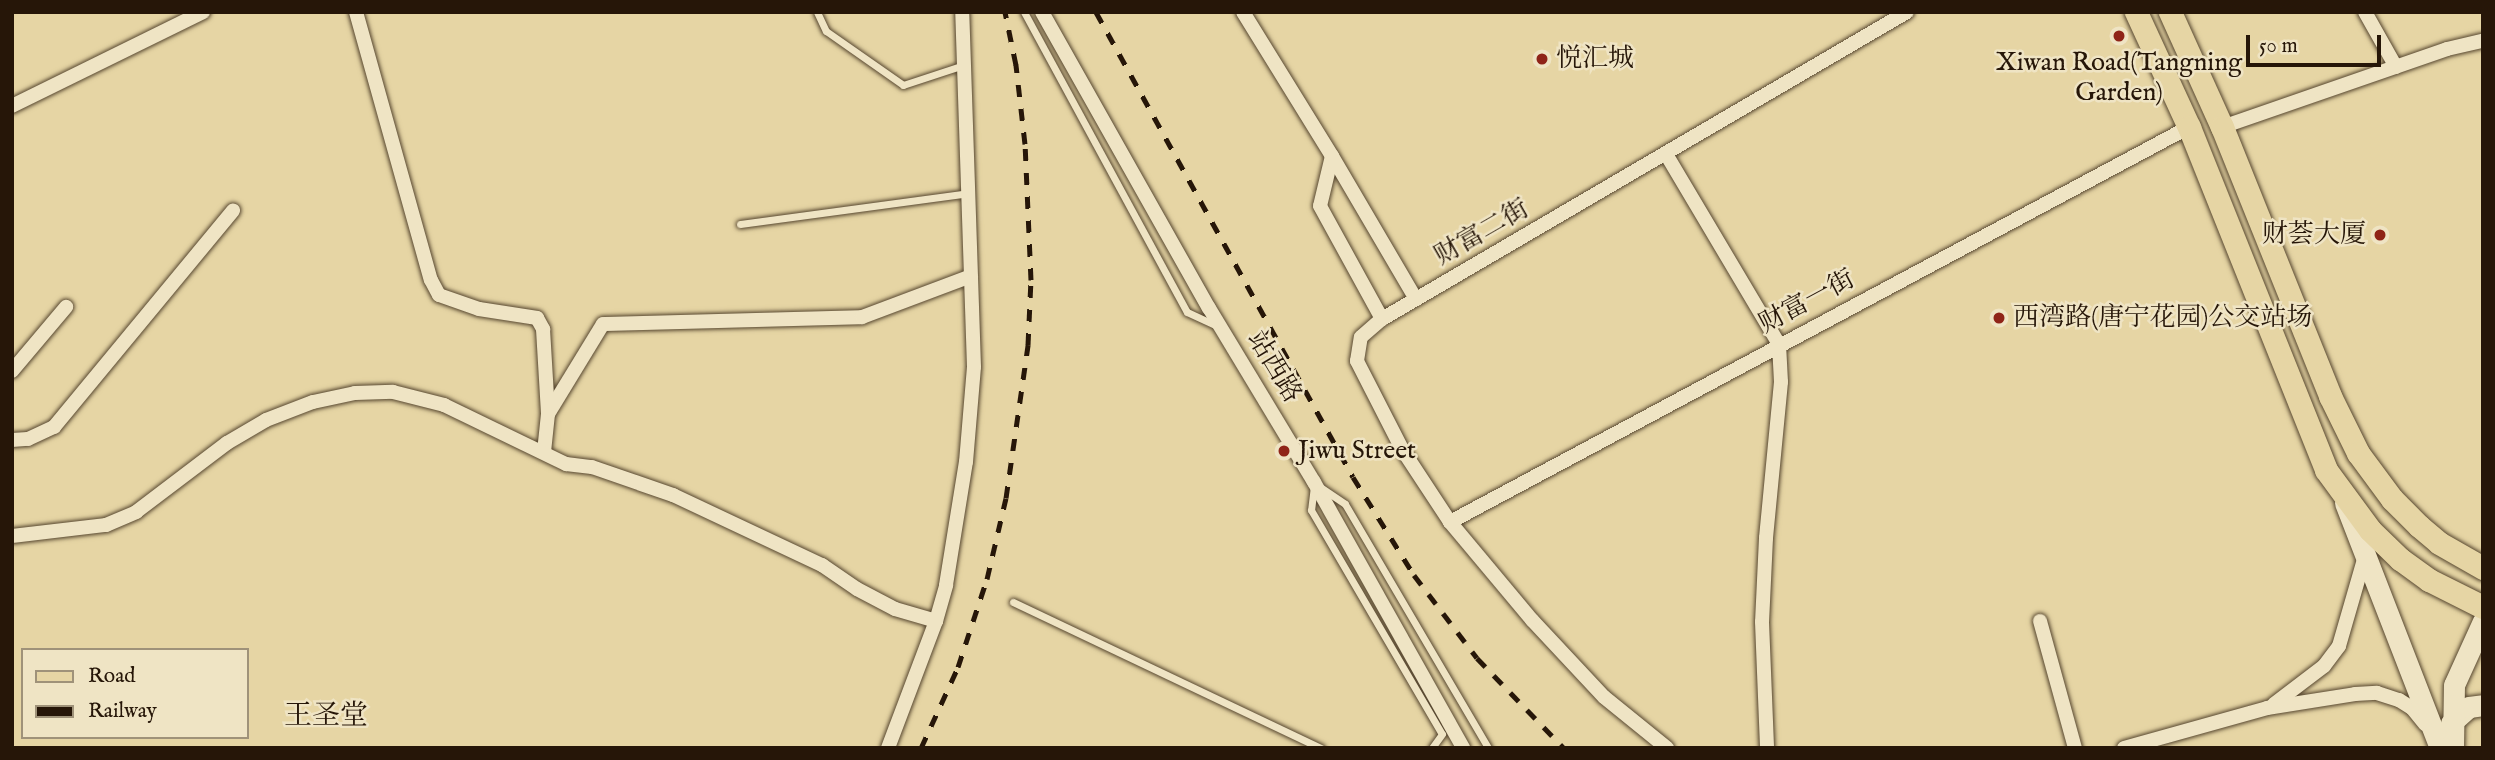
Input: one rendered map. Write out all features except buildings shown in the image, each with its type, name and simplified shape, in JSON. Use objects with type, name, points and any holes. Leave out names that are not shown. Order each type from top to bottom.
[{"type":"main road","points":[[2136,12],[2189,127],[2312,439],[2341,494],[2442,735],[2453,748]]},
{"type":"main road","points":[[2170,12],[2222,127],[2330,396],[2358,453],[2392,499],[2419,526],[2439,543],[2483,568]]},
{"type":"main road","points":[[2341,494],[2370,530],[2400,559],[2429,580],[2483,607]]},
{"type":"main road","points":[[2442,735],[2454,685],[2483,621]]},
{"type":"main road","points":[[2442,735],[2469,707],[2483,705]]},
{"type":"street","points":[[12,106],[203,12]]},
{"type":"street","points":[[355,12],[431,280],[439,295],[479,309],[537,318],[543,328],[548,414],[544,451]]},
{"type":"street","points":[[888,748],[936,621],[946,585],[966,461],[974,367],[962,12]]},
{"type":"street","name":"站西路","points":[[1042,12],[1186,268],[1314,482],[1463,748]]},
{"type":"street","points":[[1243,12],[1416,299]]},
{"type":"street","name":"财富二街","points":[[1667,748],[1604,697],[1532,620],[1450,522],[1402,449],[1357,361],[1361,337],[1382,319],[1907,12]]},
{"type":"street","points":[[2365,12],[2396,67]]},
{"type":"street","points":[[2222,127],[2396,67],[2483,41]]},
{"type":"street","name":"财富一街","points":[[1450,522],[2189,127]]},
{"type":"street","points":[[1666,154],[1779,344],[1781,382],[1766,538],[1762,622],[1767,748]]},
{"type":"street","points":[[1332,156],[1320,206],[1382,319]]},
{"type":"street","points":[[12,440],[28,439],[54,427],[132,337],[233,211]]},
{"type":"street","points":[[548,414],[603,324],[862,317],[971,276]]},
{"type":"street","points":[[12,371],[66,307]]},
{"type":"street","points":[[12,536],[106,525],[136,512],[227,443],[265,420],[313,402],[355,393],[393,392],[444,405],[544,451],[566,464],[592,467],[673,495],[822,565],[857,590],[895,609],[936,621]]},
{"type":"street","points":[[2267,708],[2295,691],[2325,666],[2339,646],[2365,556]]},
{"type":"street","points":[[2040,621],[2075,748]]},
{"type":"street","points":[[2124,748],[2267,708],[2335,696],[2377,694],[2399,700],[2412,708],[2442,735]]},
{"type":"lane","points":[[817,12],[826,31],[903,85],[964,65]]},
{"type":"lane","points":[[1024,12],[1187,312],[1221,328]]},
{"type":"lane","points":[[740,223],[969,192]]},
{"type":"lane","points":[[1433,748],[1442,734],[1311,510],[1314,482],[1345,504],[1488,748]]},
{"type":"lane","points":[[1013,601],[1321,748]]},
{"type":"railway","points":[[921,748],[958,667],[987,579],[1006,498],[1028,345],[1031,280],[1025,144],[1016,65],[1005,12]]},
{"type":"railway","points":[[1096,12],[1353,477],[1414,575],[1477,658],[1564,748]]},
{"type":"place","name":"Xiwan Road(Tangning Garden)","points":[[2119,36]]},
{"type":"place","name":"悦汇城","points":[[1542,59]]},
{"type":"place","name":"财荟大厦","points":[[2380,235]]},
{"type":"place","name":"西湾路(唐宁花园)公交站场","points":[[1999,318]]},
{"type":"place","name":"Jiwu Street","points":[[1284,451]]},
{"type":"district","name":"王圣堂","points":[[326,717]]}]
